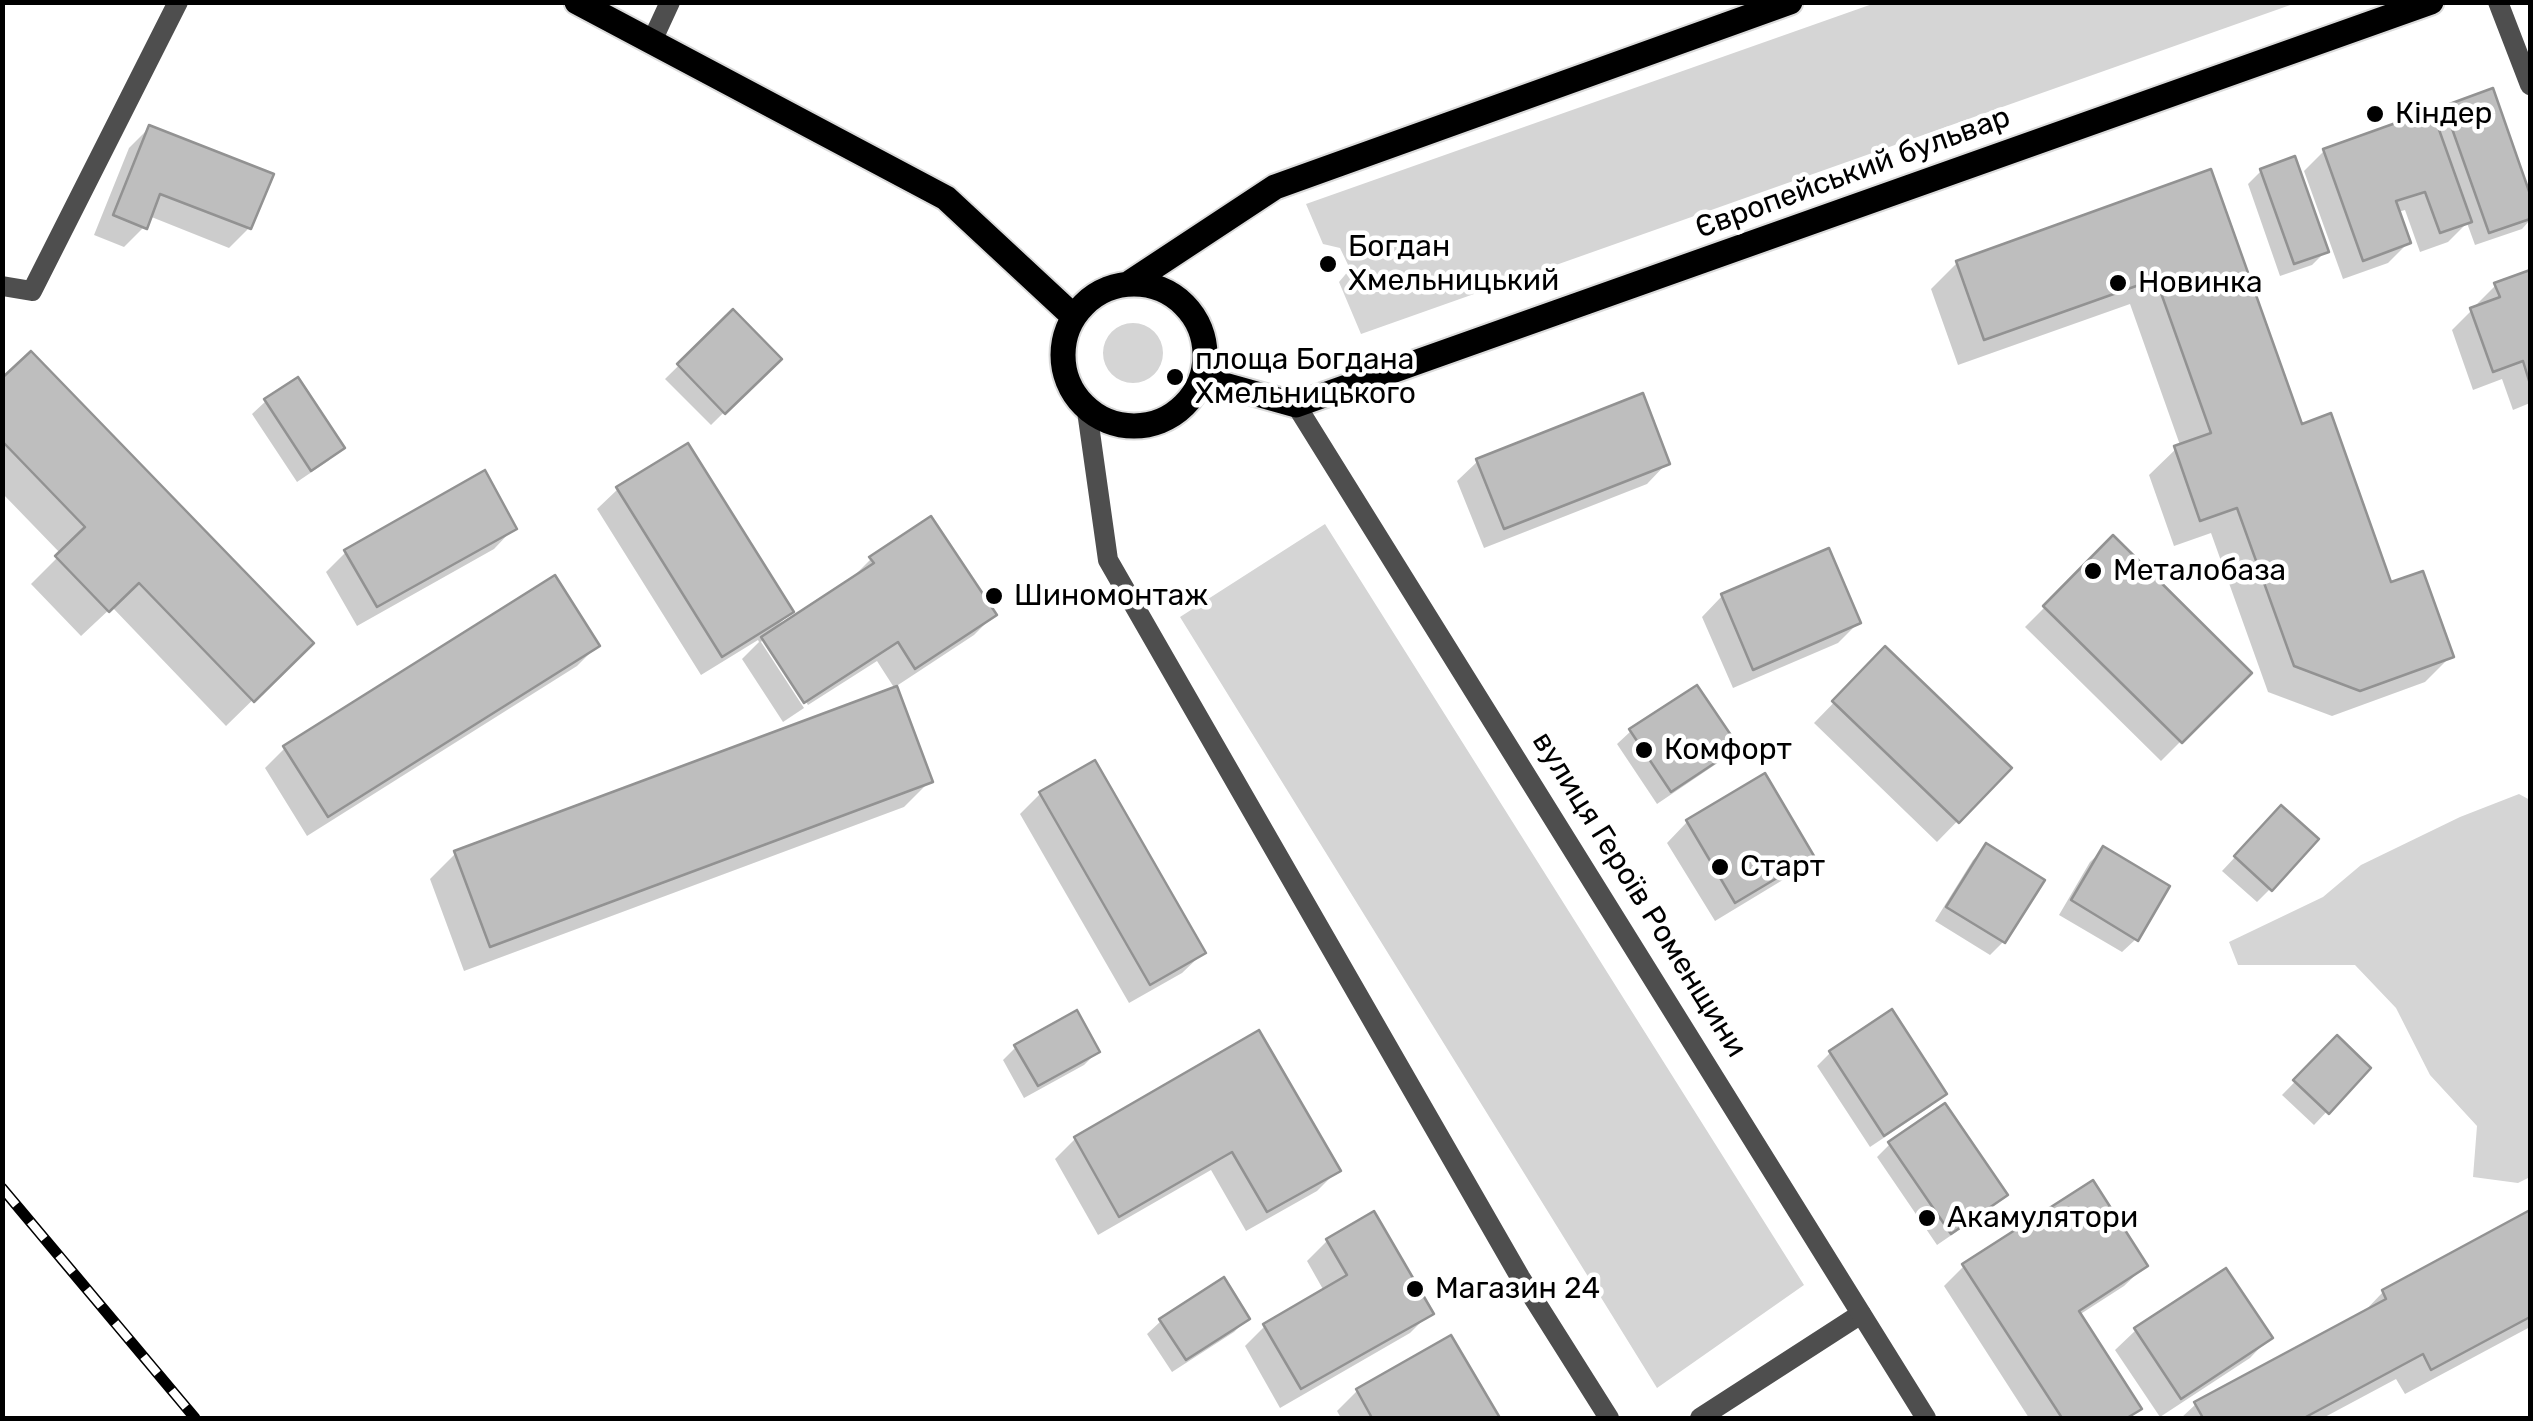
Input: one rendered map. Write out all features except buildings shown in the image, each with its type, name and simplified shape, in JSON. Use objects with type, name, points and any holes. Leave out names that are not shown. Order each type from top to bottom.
[{"type":"main road","points":[[576,2],[946,198],[1072,316]]},
{"type":"main road","points":[[1131,282],[1165,290],[1192,312],[1206,344],[1203,379],[1184,408],[1154,425],[1119,427],[1087,411],[1066,383],[1061,349],[1072,316],[1098,292],[1131,282],[1275,188],[1790,2]]},
{"type":"main road","name":"Європейський бульвар","points":[[1296,405],[2432,2]]},
{"type":"main road","points":[[1203,379],[1296,405]]},
{"type":"street","points":[[2,286],[32,291],[178,2]]},
{"type":"street","points":[[652,41],[670,2]]},
{"type":"street","points":[[2498,2],[2530,85]]},
{"type":"street","name":"вулиця Героїв Роменщини","points":[[1296,405],[1926,1418]]},
{"type":"street","points":[[1087,411],[1108,560],[1510,1260],[1609,1418]]},
{"type":"street","points":[[1700,1418],[1861,1314]]},
{"type":"shaded area","points":[[1878,2],[2296,3],[1361,334],[1339,282],[1350,269],[1340,248],[1323,244],[1306,204]]},
{"type":"shaded area","points":[[1133,323],[1154,332],[1163,353],[1154,374],[1133,383],[1112,374],[1103,353],[1112,332]]},
{"type":"shaded area","points":[[1325,524],[1804,1285],[1657,1388],[1180,617]]},
{"type":"shaded area","points":[[2519,794],[2530,800],[2530,1177],[2518,1183],[2473,1177],[2477,1126],[2430,1075],[2396,1008],[2355,965],[2238,965],[2229,942],[2323,897],[2361,865],[2460,817]]},
{"type":"railway","points":[[2,1188],[195,1418]]},
{"type":"place","name":"Кіндер","points":[[2375,114]]},
{"type":"place","name":"Богдан Хмельницький","points":[[1328,264]]},
{"type":"place","name":"Новинка","points":[[2118,283]]},
{"type":"place","name":"площа Богдана Хмельницького","points":[[1175,377]]},
{"type":"place","name":"Металобаза","points":[[2093,571]]},
{"type":"place","name":"Шиномонтаж","points":[[994,596]]},
{"type":"place","name":"Комфорт","points":[[1644,750]]},
{"type":"place","name":"Старт","points":[[1720,867]]},
{"type":"place","name":"Акамулятори","points":[[1927,1218]]},
{"type":"place","name":"Магазин 24","points":[[1415,1289]]}]
